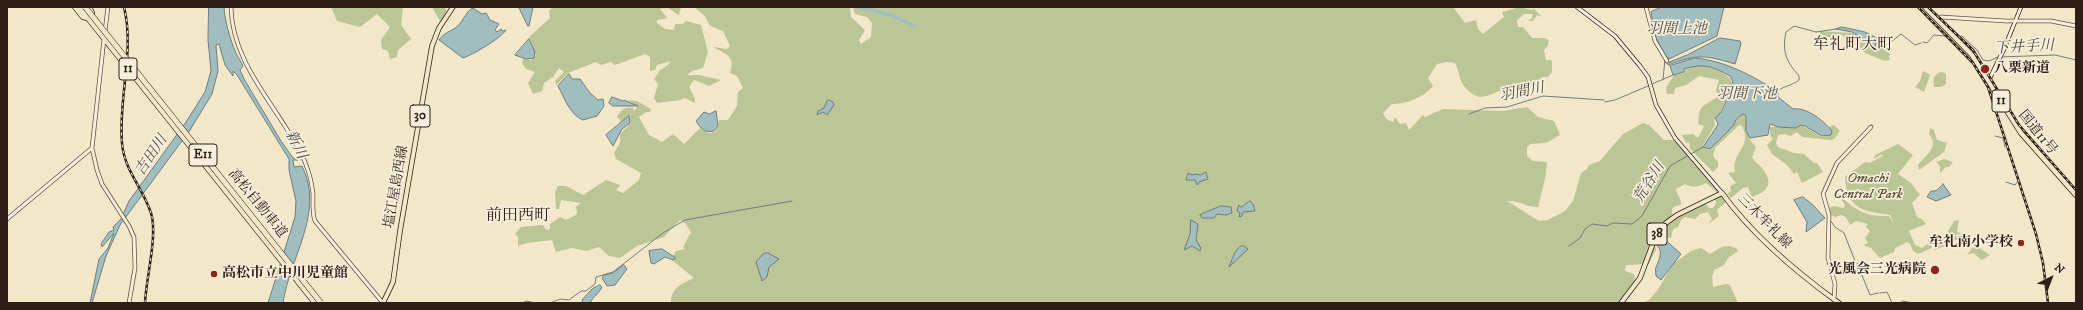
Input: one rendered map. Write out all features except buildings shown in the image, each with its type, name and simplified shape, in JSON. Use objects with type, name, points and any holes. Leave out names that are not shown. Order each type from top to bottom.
[{"type":"highway","points":[[75,7],[83,17],[88,18]]},
{"type":"highway","name":"11","points":[[80,7],[316,303]]},
{"type":"highway","name":"高松自動車道","points":[[80,7],[316,303]]},
{"type":"highway","name":"11","points":[[87,7],[296,268],[322,303]]},
{"type":"highway","name":"高松自動車道","points":[[87,7],[322,303]]},
{"type":"highway","name":"国道11号","points":[[1925,7],[1967,48],[1989,80],[2021,133],[2076,195]]},
{"type":"main road","name":"塩江屋島西線","points":[[383,303],[393,282],[400,230],[432,46],[439,28],[453,7]]},
{"type":"main road","name":"三木牟礼線","points":[[1621,303],[1640,278],[1655,238],[1666,223],[1677,215],[1722,193],[1747,224],[1797,270],[1839,303]]},
{"type":"street","points":[[108,7],[92,148],[99,177],[107,194],[126,222],[134,238],[135,271],[129,303]]},
{"type":"street","points":[[231,7],[236,44],[248,68],[306,163],[312,192],[313,217],[383,303]]},
{"type":"street","points":[[1577,7],[1612,33],[1640,66],[1648,77],[1656,105],[1675,138],[1722,193]]},
{"type":"street","points":[[1646,7],[1655,41],[1667,61]]},
{"type":"street","points":[[1989,80],[2021,7]]},
{"type":"street","points":[[1938,19],[1941,17],[2016,21],[2051,21],[2076,26]]},
{"type":"street","points":[[1835,301],[1835,284],[1828,258],[1829,215],[1822,198],[1837,163],[1871,127]]},
{"type":"street","points":[[7,219],[92,148]]},
{"type":"street","points":[[1829,295],[1834,292]]},
{"type":"green space","points":[[331,7],[403,7],[401,25],[411,39],[398,50],[397,57],[390,59],[388,51],[382,49],[381,40],[390,27],[377,14],[360,27],[337,21]]},
{"type":"green space","points":[[432,7],[445,7],[447,13],[440,21]]},
{"type":"green space","points":[[553,7],[681,7],[679,15],[668,8],[660,9],[667,18],[657,20],[657,23],[665,29],[674,30],[675,24],[683,24],[686,21],[701,25],[708,52],[703,68],[692,71],[687,75],[699,75],[721,80],[709,86],[694,80],[689,87],[695,99],[695,103],[685,98],[657,103],[654,98],[658,84],[654,79],[660,70],[671,61],[657,65],[655,70],[650,71],[650,57],[645,54],[615,65],[611,62],[601,65],[596,62],[568,73],[556,85],[555,81],[564,72],[559,68],[553,77],[544,83],[542,91],[533,94],[528,83],[535,72],[526,69],[522,63],[523,59],[531,60],[536,55],[529,37],[550,18],[549,11]]},
{"type":"green space","points":[[694,7],[850,7],[851,17],[865,30],[859,40],[861,44],[871,37],[872,23],[867,17],[855,14],[853,7],[1453,7],[1465,23],[1476,20],[1478,29],[1483,34],[1504,17],[1502,12],[1520,7],[1531,10],[1534,9],[1542,17],[1537,15],[1533,21],[1528,21],[1532,18],[1533,14],[1524,14],[1517,20],[1518,27],[1523,27],[1532,38],[1544,38],[1549,40],[1548,45],[1544,50],[1546,60],[1552,60],[1552,72],[1548,77],[1542,77],[1533,87],[1514,86],[1480,97],[1470,92],[1464,86],[1455,63],[1447,62],[1437,64],[1428,78],[1433,86],[1420,97],[1403,103],[1392,104],[1383,113],[1386,119],[1393,122],[1395,117],[1400,124],[1406,123],[1409,130],[1423,115],[1425,117],[1443,109],[1502,111],[1527,107],[1538,117],[1554,121],[1560,135],[1546,143],[1530,144],[1527,148],[1527,156],[1533,161],[1547,162],[1545,179],[1538,207],[1507,201],[1539,221],[1548,220],[1565,211],[1573,201],[1581,173],[1587,169],[1589,165],[1600,161],[1623,134],[1643,123],[1649,125],[1664,140],[1674,140],[1719,189],[1718,193],[1706,183],[1696,186],[1685,184],[1676,189],[1681,205],[1675,206],[1672,209],[1672,215],[1658,230],[1652,240],[1656,249],[1649,264],[1626,265],[1625,271],[1634,274],[1635,281],[1622,299],[1622,303],[671,303],[671,298],[675,290],[694,278],[672,260],[677,258],[673,256],[676,251],[685,249],[683,247],[691,232],[685,223],[680,220],[664,237],[637,246],[620,258],[609,256],[599,247],[586,251],[572,248],[556,252],[552,240],[531,242],[518,246],[518,237],[515,234],[521,227],[543,225],[546,230],[550,229],[550,224],[560,217],[566,220],[576,215],[576,207],[581,203],[561,200],[559,209],[556,209],[555,192],[558,186],[566,186],[583,195],[606,180],[620,185],[616,190],[623,193],[639,180],[641,173],[616,159],[614,153],[620,143],[620,134],[631,123],[629,116],[621,122],[617,116],[625,108],[633,108],[634,111],[638,106],[628,100],[637,101],[651,109],[650,112],[646,112],[639,117],[649,135],[662,142],[673,134],[684,144],[700,128],[709,133],[715,132],[718,127],[719,120],[728,120],[737,106],[738,92],[743,88],[737,76],[730,73],[732,63],[729,56],[713,47],[727,49],[730,46],[723,31],[710,26],[705,16]]},
{"type":"green space","points":[[1819,31],[1852,33],[1875,47],[1884,49],[1890,54],[1890,60],[1885,61],[1865,53],[1842,35],[1823,38]]},
{"type":"green space","points":[[1698,65],[1708,66],[1722,72],[1730,78],[1732,82],[1723,107],[1714,119],[1715,125],[1702,147],[1710,150],[1734,125],[1738,117],[1743,114],[1746,116],[1747,133],[1750,140],[1756,147],[1752,157],[1764,171],[1768,181],[1766,189],[1758,195],[1752,197],[1748,187],[1743,188],[1731,198],[1727,194],[1731,191],[1730,186],[1736,183],[1728,173],[1735,172],[1736,159],[1744,145],[1745,133],[1742,126],[1739,125],[1715,148],[1713,156],[1718,162],[1718,167],[1713,172],[1690,149],[1689,142],[1686,143],[1682,135],[1693,134],[1698,138],[1704,126],[1698,124],[1701,109],[1705,104],[1718,96],[1716,90],[1719,80],[1699,76],[1686,85],[1675,88],[1674,94],[1667,94],[1666,88],[1674,75],[1684,73],[1685,70]]},
{"type":"green space","points":[[1923,71],[1930,75],[1924,92],[1915,87],[1920,81]]},
{"type":"green space","points":[[1942,72],[1946,74],[1946,84],[1941,87],[1934,87],[1935,75]]},
{"type":"green space","points":[[1801,125],[1822,137],[1831,135],[1832,131],[1829,127],[1834,125],[1840,131],[1834,139],[1830,140],[1802,137],[1797,132],[1790,136],[1785,134],[1778,135],[1776,143],[1778,147],[1794,153],[1804,154],[1814,163],[1817,163],[1823,172],[1802,183],[1797,172],[1794,174],[1787,165],[1772,154],[1767,145],[1773,139],[1770,135],[1770,127],[1797,128]]},
{"type":"green space","points":[[1930,128],[1934,130],[1937,140],[1947,143],[1944,152],[1919,170],[1918,165],[1932,147],[1932,138],[1929,134]]},
{"type":"green space","name":"Omachi Central Park","points":[[1898,144],[1913,155],[1898,174],[1911,183],[1920,195],[1912,203],[1917,217],[1922,219],[1926,224],[1909,231],[1915,245],[1922,248],[1929,243],[1927,237],[1932,248],[1918,254],[1913,251],[1910,244],[1907,242],[1895,248],[1894,252],[1880,258],[1871,248],[1863,245],[1868,243],[1865,238],[1870,231],[1866,227],[1868,224],[1856,221],[1850,225],[1846,217],[1841,215],[1835,217],[1831,215],[1828,208],[1834,206],[1844,208],[1845,205],[1836,192],[1860,211],[1872,215],[1889,216],[1894,224],[1890,215],[1864,210],[1853,202],[1846,188],[1845,177],[1865,162],[1870,163],[1884,155],[1874,159],[1875,155]]},
{"type":"green space","points":[[1944,159],[1953,162],[1949,167],[1946,167],[1940,173],[1940,166],[1936,162]]},
{"type":"green space","points":[[1722,195],[1726,202],[1717,210],[1719,216],[1708,224],[1712,219],[1708,212],[1700,214],[1695,219],[1685,217],[1681,220],[1678,227],[1673,229],[1671,238],[1658,237],[1673,221],[1691,210],[1705,203],[1709,208],[1713,208],[1716,203],[1715,199]]},
{"type":"green space","points":[[1959,220],[1957,232],[1965,235],[1964,237],[1975,241],[1978,245],[1969,241],[1966,242],[1950,239],[1949,244],[1935,250],[1934,248],[1941,241],[1940,238],[1947,233],[1954,221]]},
{"type":"green space","points":[[1729,246],[1736,248],[1738,251],[1728,258],[1724,265],[1714,270],[1712,277],[1713,287],[1726,284],[1730,285],[1738,303],[1642,303],[1649,300],[1657,291],[1673,264],[1691,251],[1701,248],[1710,254],[1722,247]]},
{"type":"green space","points":[[1978,247],[1990,255],[1982,260],[1973,253],[1967,255],[1972,248]]},
{"type":"water","points":[[209,7],[224,7],[225,19],[230,36],[236,53],[243,66],[240,70],[244,79],[281,141],[293,158],[298,160],[293,160],[294,167],[302,166],[308,183],[310,201],[308,218],[292,268],[283,303],[268,303],[295,217],[296,201],[289,170],[289,159],[237,75],[233,71],[233,76],[225,65],[219,44],[216,45],[218,71],[212,94],[190,130],[120,225],[106,256],[92,303],[90,303],[99,259],[108,248],[114,233],[102,247],[101,244],[109,232],[114,230],[113,227],[121,219],[129,201],[186,122],[205,92],[211,71],[208,40]]},
{"type":"water","points":[[519,7],[533,7],[529,26],[528,26]]},
{"type":"water","name":"羽間上池","points":[[1662,7],[1724,7],[1717,36],[1669,59],[1660,50],[1657,44],[1651,12]]},
{"type":"water","points":[[473,8],[482,14],[486,13],[490,20],[499,24],[495,30],[497,32],[501,29],[502,31],[506,30],[492,42],[473,54],[463,58],[439,40],[445,34],[458,26]]},
{"type":"water","points":[[1842,27],[1865,32],[1877,38],[1875,47],[1852,32],[1836,29]]},
{"type":"water","points":[[1720,38],[1740,41],[1741,44],[1735,64],[1709,57],[1694,57],[1668,65],[1667,63],[1687,55]]},
{"type":"water","points":[[529,39],[535,52],[534,58],[526,59],[515,55]]},
{"type":"water","name":"羽間下池","points":[[1695,58],[1718,62],[1759,80],[1778,92],[1778,97],[1793,109],[1804,110],[1820,119],[1832,131],[1831,135],[1822,136],[1801,125],[1796,128],[1778,127],[1770,124],[1768,135],[1750,138],[1746,131],[1746,116],[1744,114],[1737,118],[1734,125],[1710,149],[1703,147],[1717,126],[1718,123],[1715,118],[1722,111],[1733,82],[1730,76],[1707,66],[1691,67],[1684,69],[1684,72],[1673,75],[1670,66]]},
{"type":"water","points":[[569,74],[572,79],[580,79],[590,93],[598,100],[603,99],[604,106],[597,116],[583,120],[578,118],[571,110],[558,86]]},
{"type":"water","points":[[612,97],[638,106],[613,106],[609,103]]},
{"type":"water","points":[[829,100],[833,102],[834,105],[827,115],[823,112],[817,115],[818,111],[824,108]]},
{"type":"water","points":[[716,111],[718,126],[714,131],[704,130],[696,121],[704,112],[709,114]]},
{"type":"water","points":[[629,116],[630,123],[622,129],[613,146],[606,135]]},
{"type":"water","points":[[1206,172],[1208,179],[1199,182],[1197,185],[1195,180],[1186,180],[1188,173],[1192,175],[1200,175]]},
{"type":"water","points":[[1943,184],[1951,195],[1936,201],[1927,197],[1931,191],[1936,190]]},
{"type":"water","points":[[1803,197],[1825,218],[1806,232],[1807,222],[1794,200]]},
{"type":"water","points":[[1250,201],[1253,204],[1255,211],[1243,212],[1242,216],[1239,217],[1240,213],[1237,211],[1239,205],[1241,207]]},
{"type":"water","points":[[1221,206],[1231,207],[1232,213],[1226,215],[1217,214],[1214,218],[1202,218],[1200,215]]},
{"type":"water","points":[[1191,220],[1198,224],[1196,240],[1201,248],[1200,251],[1192,246],[1184,250],[1190,234]]},
{"type":"water","points":[[1663,238],[1681,254],[1661,280],[1656,276],[1656,268],[1660,250],[1656,244],[1658,239]]},
{"type":"water","points":[[1241,246],[1248,249],[1229,267],[1235,252]]},
{"type":"water","points":[[662,249],[676,258],[673,260],[665,257],[654,264],[651,263],[649,251]]},
{"type":"water","points":[[768,253],[779,259],[769,267],[767,277],[762,281],[756,262],[763,254]]},
{"type":"water","points":[[624,265],[627,269],[615,285],[607,286],[602,278],[604,275],[613,273]]},
{"type":"water","points":[[600,285],[602,287],[601,289],[590,303],[583,303],[582,300],[592,289]]},
{"type":"waterway","points":[[859,7],[891,15],[914,26]]},
{"type":"waterway","name":"下井手川","points":[[1777,92],[1799,80],[1799,76],[1791,66],[1786,56],[1786,32],[1794,26],[1816,32],[1836,29]]},
{"type":"waterway","name":"下井手川","points":[[1923,42],[1927,43],[1934,35],[1945,36],[1949,33]]},
{"type":"waterway","name":"下井手川","points":[[1878,48],[1882,49],[1901,34],[1915,45],[1921,43]]},
{"type":"waterway","name":"下井手川","points":[[1960,37],[1962,36],[1977,50],[1983,60],[1989,61],[1998,57]]},
{"type":"waterway","name":"下井手川","points":[[2001,57],[2055,55],[2076,60]]},
{"type":"waterway","points":[[1663,80],[1665,59]]},
{"type":"waterway","name":"羽間川","points":[[1652,84],[1673,75]]},
{"type":"waterway","name":"羽間川","points":[[1605,102],[1615,100],[1648,86]]},
{"type":"waterway","name":"羽間川","points":[[1469,114],[1485,108],[1507,107],[1543,96],[1604,100]]},
{"type":"waterway","points":[[1995,136],[2003,138],[2005,147]]},
{"type":"waterway","name":"荒谷川","points":[[1569,246],[1580,238],[1585,229],[1592,224],[1607,226],[1613,223],[1632,224],[1642,216],[1670,166],[1703,147]]},
{"type":"waterway","points":[[2006,182],[2015,185],[2018,181]]},
{"type":"waterway","points":[[550,303],[560,299],[569,300],[581,291],[586,291],[595,284],[596,277],[613,272],[663,233],[685,220],[792,201]]},
{"type":"waterway","points":[[1830,220],[1835,227],[1844,233],[1855,261]]},
{"type":"waterway","points":[[1857,263],[1870,295],[1878,293]]},
{"type":"waterway","points":[[1880,293],[1887,292],[1892,303]]},
{"type":"waterway","points":[[523,303],[526,301],[536,303]]},
{"type":"waterway","points":[[1899,303],[1903,301],[1912,303]]},
{"type":"railway","points":[[124,7],[128,41],[121,126],[123,153],[126,162],[148,204],[153,222],[152,245],[145,303]]},
{"type":"railway","points":[[1918,7],[1973,63],[1988,87],[2036,234],[2043,263],[2048,303]]},
{"type":"railway","points":[[1928,7],[1973,50],[2019,125],[2076,190]]},
{"type":"place","name":"八栗新道","points":[[1985,69]]},
{"type":"place","name":"牟礼南小学校","points":[[2021,243]]},
{"type":"place","name":"光風会三光病院","points":[[1935,270]]},
{"type":"place","name":"高松市立中川児童館","points":[[214,274]]},
{"type":"district","name":"牟礼町大町","points":[[1853,46]]},
{"type":"district","name":"前田西町","points":[[518,217]]},
{"type":"water label","name":"新川","points":[[295,145]]},
{"type":"water label","name":"吉田川","points":[[152,156]]}]
